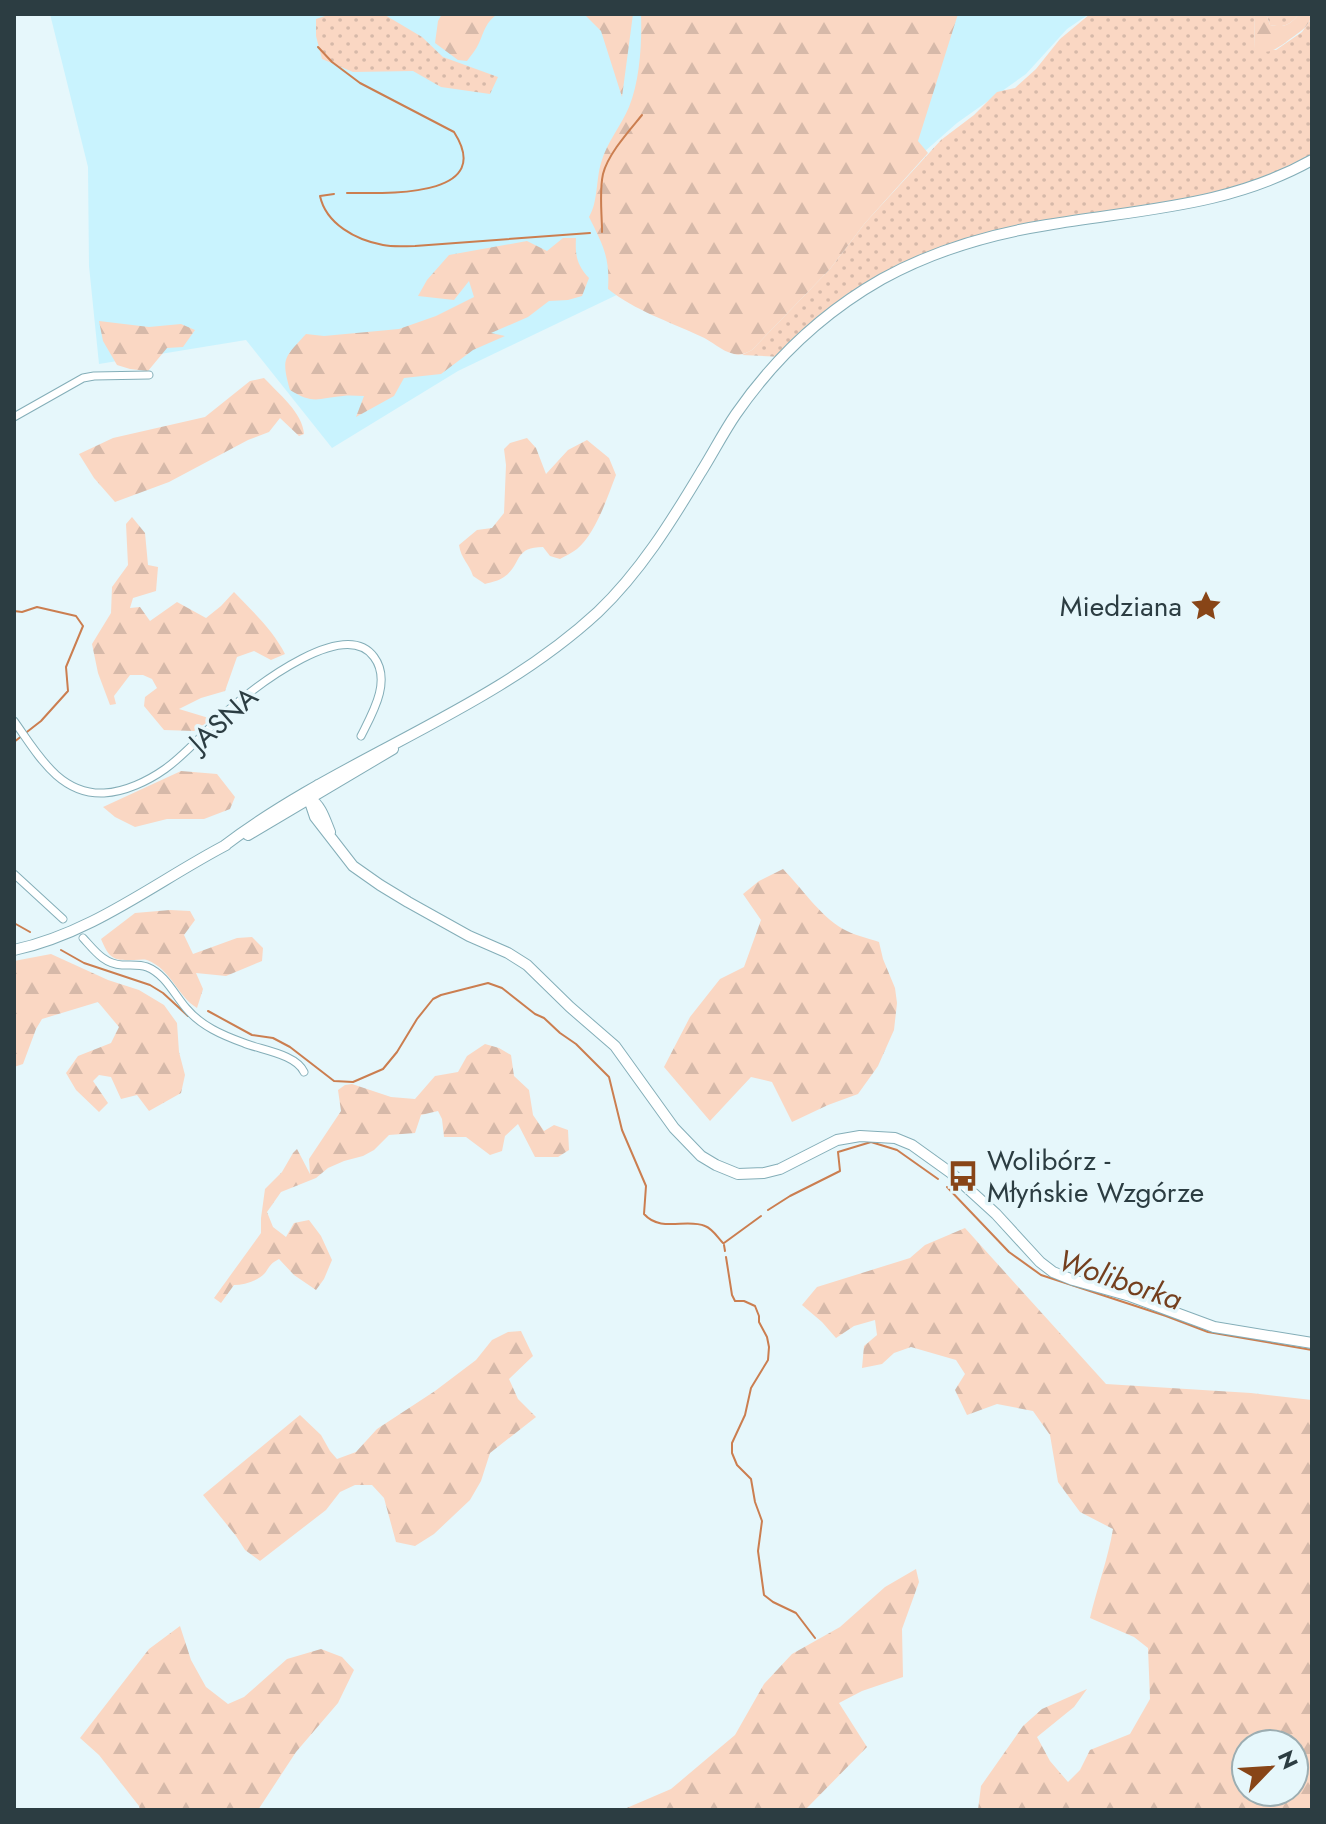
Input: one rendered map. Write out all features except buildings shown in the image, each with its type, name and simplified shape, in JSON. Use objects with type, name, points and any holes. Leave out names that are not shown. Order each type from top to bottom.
[{"type":"main road","points":[[224,846],[245,829],[295,799],[382,757],[420,729],[535,662],[598,612],[619,591],[658,540],[735,416],[760,383],[802,338],[852,298],[933,255],[979,240],[1047,225],[1215,199],[1273,180],[1312,160]]},
{"type":"main road","points":[[14,950],[101,918],[224,846],[284,815],[311,799],[320,789]]},
{"type":"main road","points":[[320,789],[320,807],[336,845]]},
{"type":"main road","points":[[295,799],[311,799],[320,807]]},
{"type":"main road","points":[[311,799],[317,822],[353,866],[449,925],[527,965],[615,1046],[674,1128],[701,1156],[716,1165],[738,1174],[764,1173],[780,1169],[837,1140],[860,1136],[895,1138],[912,1145],[956,1177],[1053,1272],[1214,1327],[1312,1343]]},
{"type":"main road","points":[[284,815],[301,814],[317,822]]},
{"type":"street","points":[[14,417],[83,378],[149,375]]},
{"type":"street","name":"JASNA","points":[[14,721],[51,771],[74,788],[89,792],[118,791],[167,767],[232,707],[267,680],[306,657],[347,643],[370,651],[380,672],[379,696],[361,736]]},
{"type":"street","points":[[14,874],[63,919]]},
{"type":"street","points":[[83,938],[104,961],[143,966],[156,973],[201,1023],[241,1042],[294,1060],[304,1072]]},
{"type":"shaded area","points":[[50,14],[1089,14],[1067,29],[1026,74],[957,123],[899,174],[625,291],[458,371],[332,448],[246,340],[99,364],[89,266],[88,167]]},
{"type":"green space","points":[[331,14],[385,15],[422,37],[443,57],[498,77],[490,94],[441,87],[413,71],[353,72],[322,59],[316,36],[316,19]]},
{"type":"green space","points":[[442,14],[498,14],[488,23],[467,61],[458,60],[435,43]]},
{"type":"green space","points":[[584,14],[633,14],[622,97],[601,31]]},
{"type":"green space","points":[[641,14],[958,14],[918,141],[928,153],[865,223],[830,269],[752,350],[743,354],[725,351],[704,338],[641,310],[608,289],[604,252],[589,217],[604,155],[629,107],[636,85],[641,49]]},
{"type":"green space","points":[[1090,14],[1255,14],[1254,49],[1276,50],[1302,32],[1312,18],[1312,160],[1244,191],[979,240],[868,288],[782,357],[742,355],[752,350],[830,269],[865,223],[941,140],[974,115],[997,92],[1015,88],[1036,69],[1060,39]]},
{"type":"green space","points":[[1255,14],[1266,14],[1270,25],[1283,26],[1299,14],[1312,14],[1301,31],[1277,48],[1264,52],[1254,49]]},
{"type":"green space","points":[[1266,14],[1299,14],[1290,23],[1279,26],[1270,25]]},
{"type":"green space","points":[[563,238],[576,238],[578,260],[589,278],[582,296],[549,301],[528,317],[491,333],[505,336],[473,350],[441,374],[404,378],[394,396],[356,417],[364,396],[311,399],[290,390],[286,359],[306,334],[324,336],[399,329],[436,316],[474,297],[469,281],[454,300],[418,296],[427,280],[449,255],[527,241],[547,251]]},
{"type":"green space","points":[[99,321],[149,327],[181,324],[195,330],[183,347],[167,348],[148,371],[117,365],[103,341]]},
{"type":"green space","points":[[264,378],[295,411],[304,434],[299,436],[280,418],[269,432],[169,482],[115,502],[79,454],[113,438],[205,417],[250,381]]},
{"type":"green space","points":[[527,438],[536,448],[546,474],[568,450],[587,440],[609,458],[616,475],[595,525],[577,549],[560,559],[550,556],[543,547],[527,550],[504,577],[485,584],[473,576],[459,545],[477,530],[492,528],[504,513],[504,449],[510,443]]},
{"type":"green space","points":[[132,517],[145,533],[148,565],[158,567],[156,591],[133,598],[130,608],[140,607],[150,621],[177,602],[206,618],[234,592],[268,629],[285,654],[271,660],[254,651],[237,657],[225,691],[179,709],[212,719],[194,731],[164,730],[144,706],[145,697],[157,688],[152,679],[130,675],[114,696],[116,704],[110,705],[98,673],[92,644],[111,613],[112,587],[128,565],[126,524]]},
{"type":"green space","points":[[181,771],[217,774],[235,797],[230,809],[204,819],[167,819],[135,827],[103,807]]},
{"type":"green space","points":[[783,869],[834,923],[851,933],[879,942],[895,988],[894,1030],[878,1066],[858,1094],[792,1122],[772,1082],[751,1077],[710,1121],[664,1067],[690,1017],[720,979],[744,967],[761,920],[743,894],[759,881]]},
{"type":"green space","points":[[190,911],[195,920],[184,935],[193,954],[237,938],[252,937],[263,948],[262,961],[226,976],[196,973],[203,989],[197,1008],[156,964],[145,960],[116,959],[101,939],[135,913]]},
{"type":"green space","points":[[51,954],[108,980],[139,990],[164,1005],[177,1023],[179,1052],[185,1075],[181,1093],[149,1111],[137,1095],[121,1099],[111,1077],[99,1075],[93,1081],[108,1103],[99,1112],[76,1090],[66,1073],[78,1056],[111,1043],[119,1027],[98,1002],[42,1019],[23,1064],[14,1067],[14,961]]},
{"type":"green space","points":[[485,1044],[511,1055],[514,1076],[529,1090],[533,1115],[544,1131],[554,1125],[568,1130],[569,1150],[558,1157],[535,1157],[518,1124],[505,1136],[502,1151],[490,1155],[466,1137],[444,1137],[438,1111],[421,1115],[415,1133],[389,1135],[363,1156],[328,1168],[316,1178],[281,1192],[267,1212],[273,1227],[286,1237],[294,1223],[309,1220],[321,1236],[332,1260],[316,1290],[294,1275],[279,1259],[259,1278],[234,1285],[221,1303],[214,1298],[261,1233],[265,1189],[282,1172],[297,1149],[310,1174],[309,1159],[341,1111],[338,1090],[352,1084],[391,1097],[415,1099],[435,1076],[458,1072],[467,1056]]},
{"type":"green space","points":[[965,1228],[1106,1384],[1312,1400],[1312,1810],[978,1810],[981,1786],[1023,1726],[1042,1709],[1087,1689],[1074,1707],[1037,1737],[1050,1761],[1068,1782],[1080,1770],[1090,1750],[1130,1734],[1150,1699],[1148,1648],[1134,1637],[1090,1618],[1113,1529],[1080,1512],[1058,1482],[1050,1435],[1033,1411],[997,1404],[967,1415],[955,1390],[965,1374],[956,1360],[911,1347],[894,1353],[882,1364],[862,1368],[864,1346],[877,1335],[875,1320],[854,1326],[836,1338],[802,1305],[817,1287],[910,1258],[925,1245]]},
{"type":"green space","points":[[521,1331],[533,1356],[509,1379],[518,1399],[536,1417],[490,1453],[481,1481],[470,1500],[434,1534],[415,1546],[396,1542],[384,1498],[372,1485],[355,1485],[340,1492],[326,1510],[260,1561],[245,1550],[203,1495],[300,1415],[321,1435],[337,1459],[356,1452],[377,1429],[476,1360],[492,1340],[508,1332]]},
{"type":"green space","points":[[916,1569],[919,1582],[902,1629],[903,1677],[862,1691],[839,1703],[867,1747],[805,1810],[622,1810],[671,1789],[735,1735],[764,1684],[792,1654],[840,1627],[885,1587]]},
{"type":"green space","points":[[180,1626],[191,1660],[206,1687],[228,1704],[244,1697],[287,1659],[321,1649],[342,1657],[354,1670],[338,1703],[296,1752],[258,1810],[140,1810],[99,1755],[80,1738],[149,1649]]},
{"type":"waterway","points":[[318,47],[360,83],[454,132],[463,154],[461,170],[449,181],[430,188],[347,193]]},
{"type":"waterway","points":[[602,232],[603,174],[609,159],[642,115]]},
{"type":"waterway","points":[[334,194],[320,196],[335,222],[353,235],[387,246],[590,233]]},
{"type":"waterway","name":"Woliborka","points":[[14,611],[37,607],[76,616],[83,626],[66,667],[68,691],[41,721],[14,742]]},
{"type":"waterway","name":"Woliborka","points":[[14,923],[30,932]]},
{"type":"waterway","name":"Woliborka","points":[[61,950],[84,963],[150,985],[188,1016]]},
{"type":"waterway","name":"Woliborka","points":[[208,1011],[252,1035],[273,1038],[290,1047],[334,1081],[353,1082],[383,1069],[433,999],[488,983],[502,988],[576,1044],[609,1077],[622,1130],[646,1186],[644,1214],[658,1223],[705,1226],[723,1243]]},
{"type":"waterway","name":"Woliborka","points":[[768,1210],[840,1171],[838,1152],[871,1142],[897,1150],[938,1179]]},
{"type":"waterway","name":"Woliborka","points":[[947,1187],[1009,1252],[1041,1275],[1208,1332],[1312,1350]]},
{"type":"waterway","name":"Woliborka","points":[[724,1243],[761,1216]]},
{"type":"waterway","points":[[724,1245],[725,1251]]},
{"type":"waterway","points":[[726,1257],[732,1295],[735,1301],[755,1306],[769,1347],[768,1360],[751,1388],[745,1415],[732,1443],[737,1465],[751,1479],[762,1521],[758,1551],[764,1595],[796,1613],[815,1638]]},
{"type":"place","name":"Miedziana","points":[[1206,606]]},
{"type":"place","name":"Wolibórz - Młyńskie Wzgórze","points":[[963,1176]]}]
